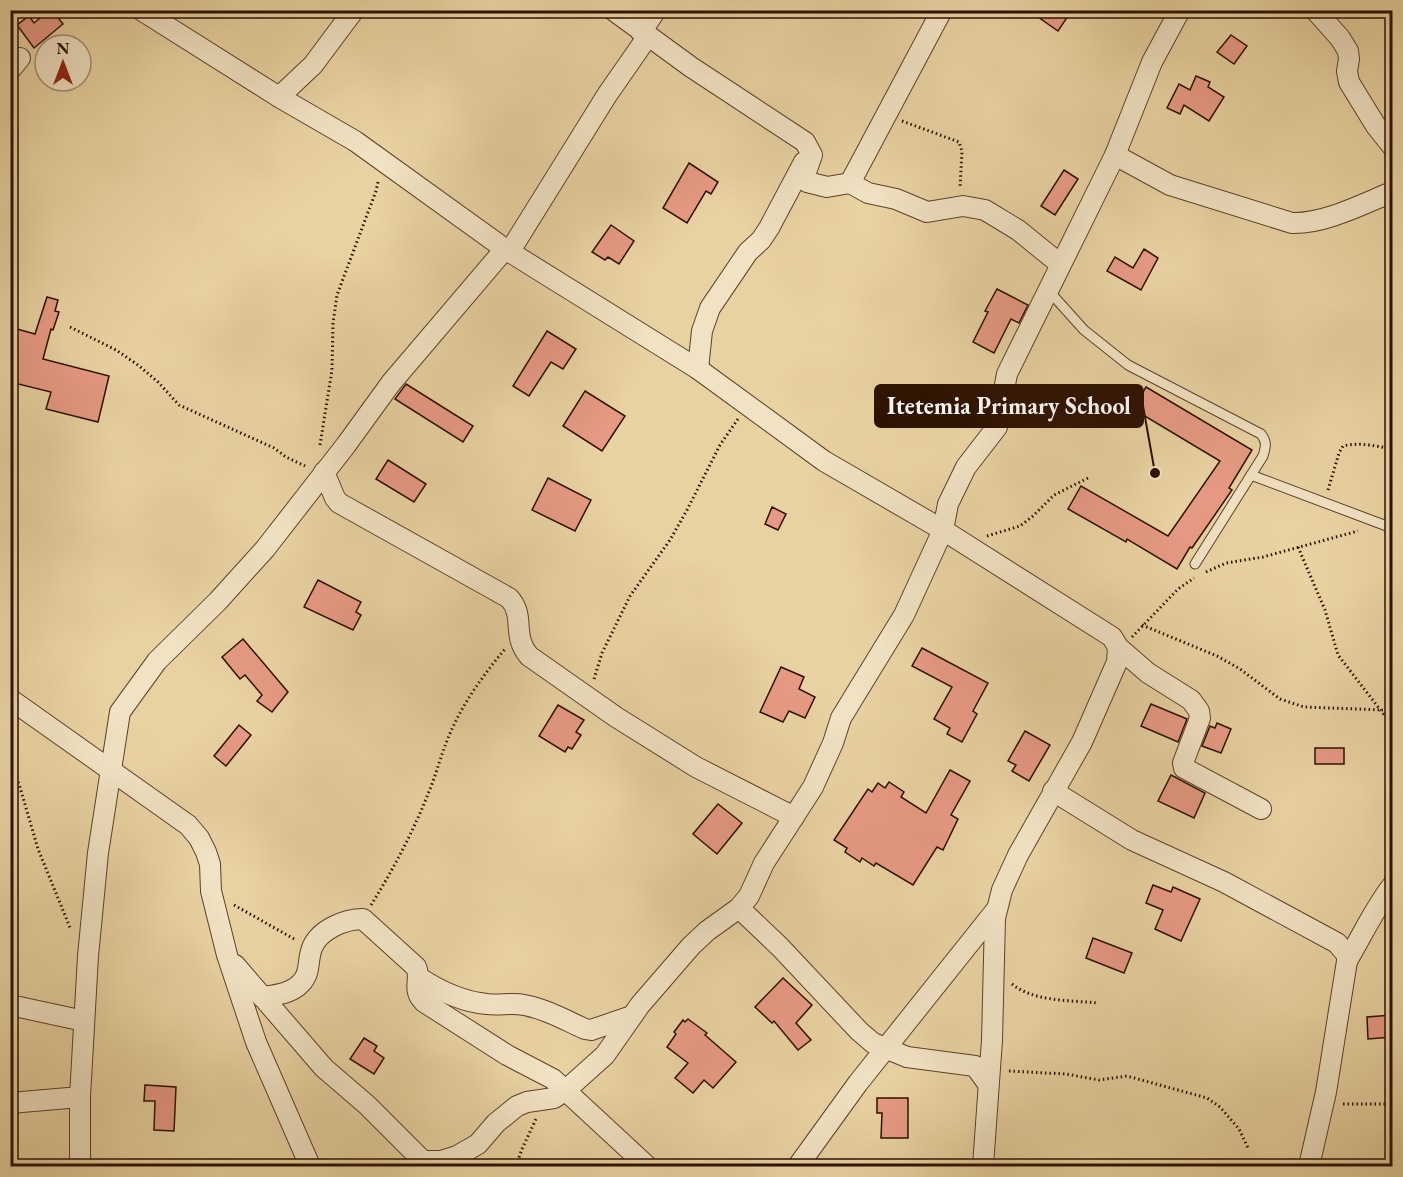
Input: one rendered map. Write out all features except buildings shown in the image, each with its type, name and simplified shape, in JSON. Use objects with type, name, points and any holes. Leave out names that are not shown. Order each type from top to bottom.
[{"type":"street","points":[[141,10],[279,97],[355,141],[507,250],[698,369],[824,461],[949,534],[1112,636],[1119,648],[1148,673],[1191,700],[1199,711],[1200,718],[1183,764],[1184,768],[1261,809]]},
{"type":"street","points":[[279,97],[313,65],[354,10]]},
{"type":"street","points":[[613,10],[805,142],[811,150],[811,160],[804,178],[807,182],[827,187],[850,183],[868,193],[896,199],[927,212],[963,206],[985,210],[1018,230],[1060,264]]},
{"type":"street","points":[[80,1167],[80,1097],[88,956],[98,853],[117,721],[125,702],[157,661],[218,601],[265,549],[320,471],[391,383],[507,250],[645,34],[656,10]]},
{"type":"street","points":[[850,183],[942,10]]},
{"type":"street","points":[[226,955],[324,1068],[367,1105],[426,1164],[457,1156],[478,1144],[496,1123],[517,1106],[527,1102],[555,1098],[605,1055],[659,982],[698,939],[739,908],[749,896],[764,863],[813,787],[833,743],[841,718],[904,615],[949,534],[948,504],[966,467],[997,427],[1007,374],[1115,155],[1152,62],[1180,10]]},
{"type":"street","points":[[1315,10],[1341,38],[1349,56],[1347,71],[1349,82],[1376,126],[1392,146]]},
{"type":"street","points":[[698,369],[702,331],[710,308],[748,252],[761,240],[769,228],[811,150]]},
{"type":"street","points":[[1115,155],[1170,185],[1292,223],[1301,223],[1342,212],[1392,192]]},
{"type":"street","points":[[320,471],[339,502],[509,598],[517,608],[518,633],[522,648],[529,656],[596,703],[696,767],[794,817]]},
{"type":"street","points":[[983,1167],[989,1077],[994,918],[1002,890],[1018,855],[1086,732],[1117,662],[1119,648]]},
{"type":"street","points":[[10,699],[188,825],[199,838],[210,864],[211,888],[226,955],[256,1041],[310,1167]]},
{"type":"street","points":[[1053,791],[1132,840],[1224,882],[1336,943],[1347,955],[1323,1104],[1309,1167]]},
{"type":"street","points":[[1347,961],[1376,907],[1392,886]]},
{"type":"street","points":[[739,908],[873,1043],[907,1057],[975,1066],[989,1077]]},
{"type":"street","points":[[798,1167],[858,1083],[997,908]]},
{"type":"street","points":[[262,997],[283,994],[301,984],[308,974],[312,947],[320,938],[345,921],[363,919],[416,967],[418,996],[424,1002],[507,1055],[553,1079],[646,1167]]},
{"type":"street","points":[[418,977],[453,996],[484,1004],[510,1004],[537,1008],[553,1013],[585,1029],[591,1030],[632,1016]]},
{"type":"street","points":[[10,1005],[84,1021]]},
{"type":"street","points":[[10,1103],[80,1097]]},
{"type":"lane","points":[[1048,290],[1084,330],[1128,365],[1261,434],[1266,445],[1263,456],[1194,564]]},
{"type":"lane","points":[[1251,475],[1392,528]]},
{"type":"path","points":[[892,104],[903,122],[959,142],[962,150],[960,194],[963,206]]},
{"type":"path","points":[[70,327],[116,350],[138,365],[180,405],[274,448],[299,464],[320,471],[332,370],[333,323],[337,295],[376,191],[379,178],[376,156]]},
{"type":"path","points":[[596,703],[594,680],[596,668],[630,596],[670,540],[720,445],[747,405]]},
{"type":"path","points":[[1322,502],[1343,446],[1360,445],[1392,449]]},
{"type":"path","points":[[949,534],[989,536],[1020,526],[1054,495],[1088,478]]},
{"type":"path","points":[[1119,648],[1178,589],[1206,572],[1226,563],[1263,557],[1356,531],[1365,531]]},
{"type":"path","points":[[1298,547],[1325,610],[1338,655],[1365,692],[1383,710],[1392,725]]},
{"type":"path","points":[[1142,625],[1217,656],[1240,669],[1280,699],[1304,706],[1383,710]]},
{"type":"path","points":[[363,919],[407,840],[428,795],[452,729],[469,698],[518,633]]},
{"type":"path","points":[[10,762],[19,784],[38,849],[55,892],[77,943],[88,956]]},
{"type":"path","points":[[211,888],[238,908],[312,947]]},
{"type":"path","points":[[993,967],[1018,989],[1036,996],[1097,1003]]},
{"type":"path","points":[[989,1077],[1066,1074],[1099,1080],[1127,1076],[1207,1098],[1220,1107],[1239,1129],[1250,1150]]},
{"type":"path","points":[[516,1167],[528,1135],[548,1099]]},
{"type":"path","points":[[1323,1104],[1392,1104]]},
{"type":"place","name":"Itetemia Primary School","points":[[1155,473]]}]
